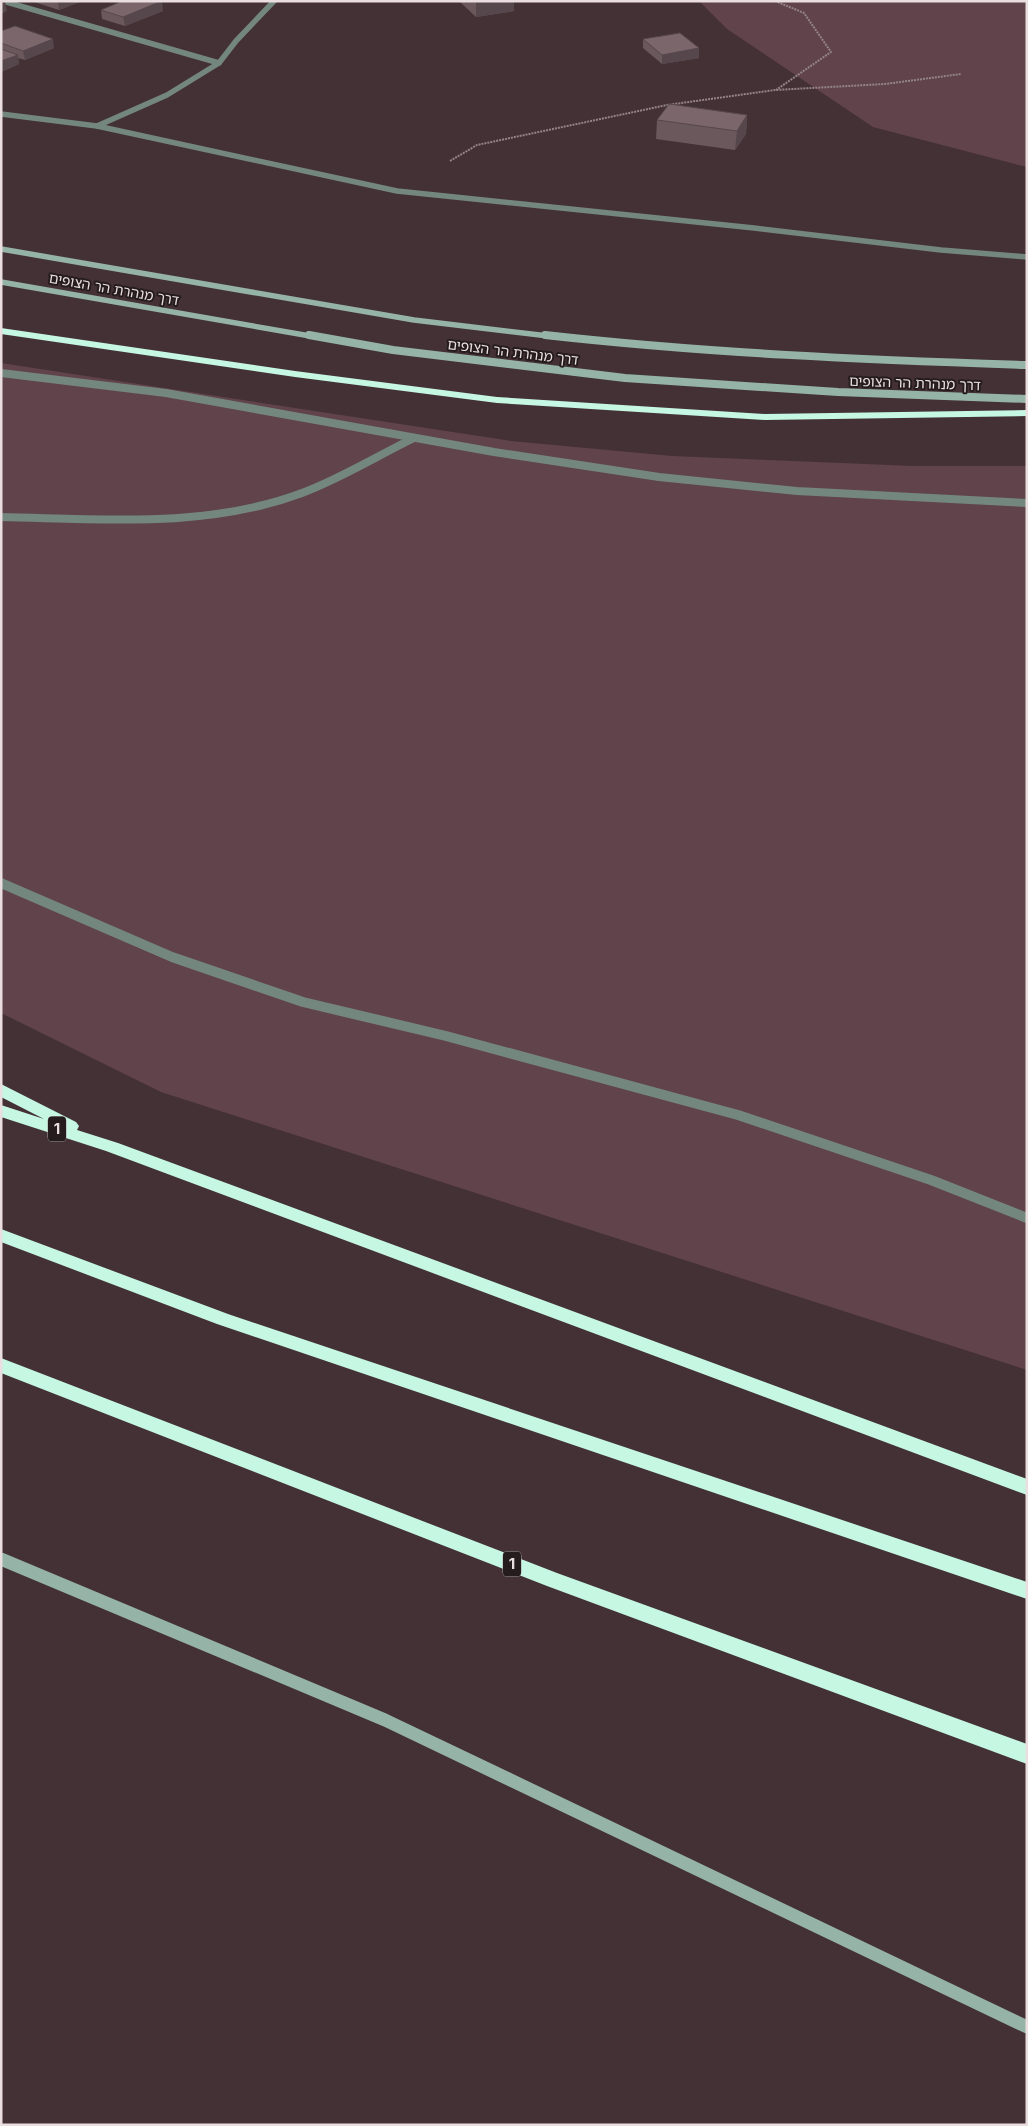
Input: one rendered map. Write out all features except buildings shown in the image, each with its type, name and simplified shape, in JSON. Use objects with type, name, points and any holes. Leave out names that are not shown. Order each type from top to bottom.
[{"type":"highway","points":[[1,331],[294,374],[497,400],[765,417],[1027,413]]},
{"type":"highway","points":[[1,1090],[112,1147]]},
{"type":"highway","name":"1","points":[[1,1111],[112,1147],[1027,1487]]},
{"type":"highway","points":[[1,1235],[223,1319],[1027,1591]]},
{"type":"highway","name":"1","points":[[1,1365],[554,1580],[1027,1754]]},
{"type":"main road","name":"דרך מנהרת הר הצופים","points":[[1,249],[414,320],[542,335],[634,345],[838,359],[1027,366]]},
{"type":"main road","name":"דרך מנהרת הר הצופים","points":[[1,282],[393,350],[526,367],[625,378],[838,392],[1027,399]]},
{"type":"main road","points":[[1,1559],[385,1720],[1027,2027]]},
{"type":"street","points":[[2,1],[219,63]]},
{"type":"street","points":[[97,126],[167,95],[219,63],[236,41],[274,1]]},
{"type":"street","points":[[1,114],[97,126],[397,191],[754,228],[941,250],[1027,257]]},
{"type":"street","points":[[1,373],[170,393],[414,438],[658,477],[792,491],[1027,503]]},
{"type":"street","points":[[1,517],[178,518],[236,511],[301,493],[414,438]]},
{"type":"street","points":[[1,884],[172,957],[303,1002],[446,1036],[738,1115],[931,1180],[1027,1218]]},
{"type":"path","points":[[775,1],[804,13],[831,52],[775,90]]},
{"type":"path","points":[[397,191],[477,145],[575,123],[667,105],[775,90],[886,84],[961,74]]},
{"type":"shaded area","points":[[699,1],[1027,1],[1027,167],[873,127],[727,29]]},
{"type":"shaded area","points":[[1,363],[511,441],[672,456],[914,466],[1027,466],[1027,1370],[161,1092],[1,1013]]}]
